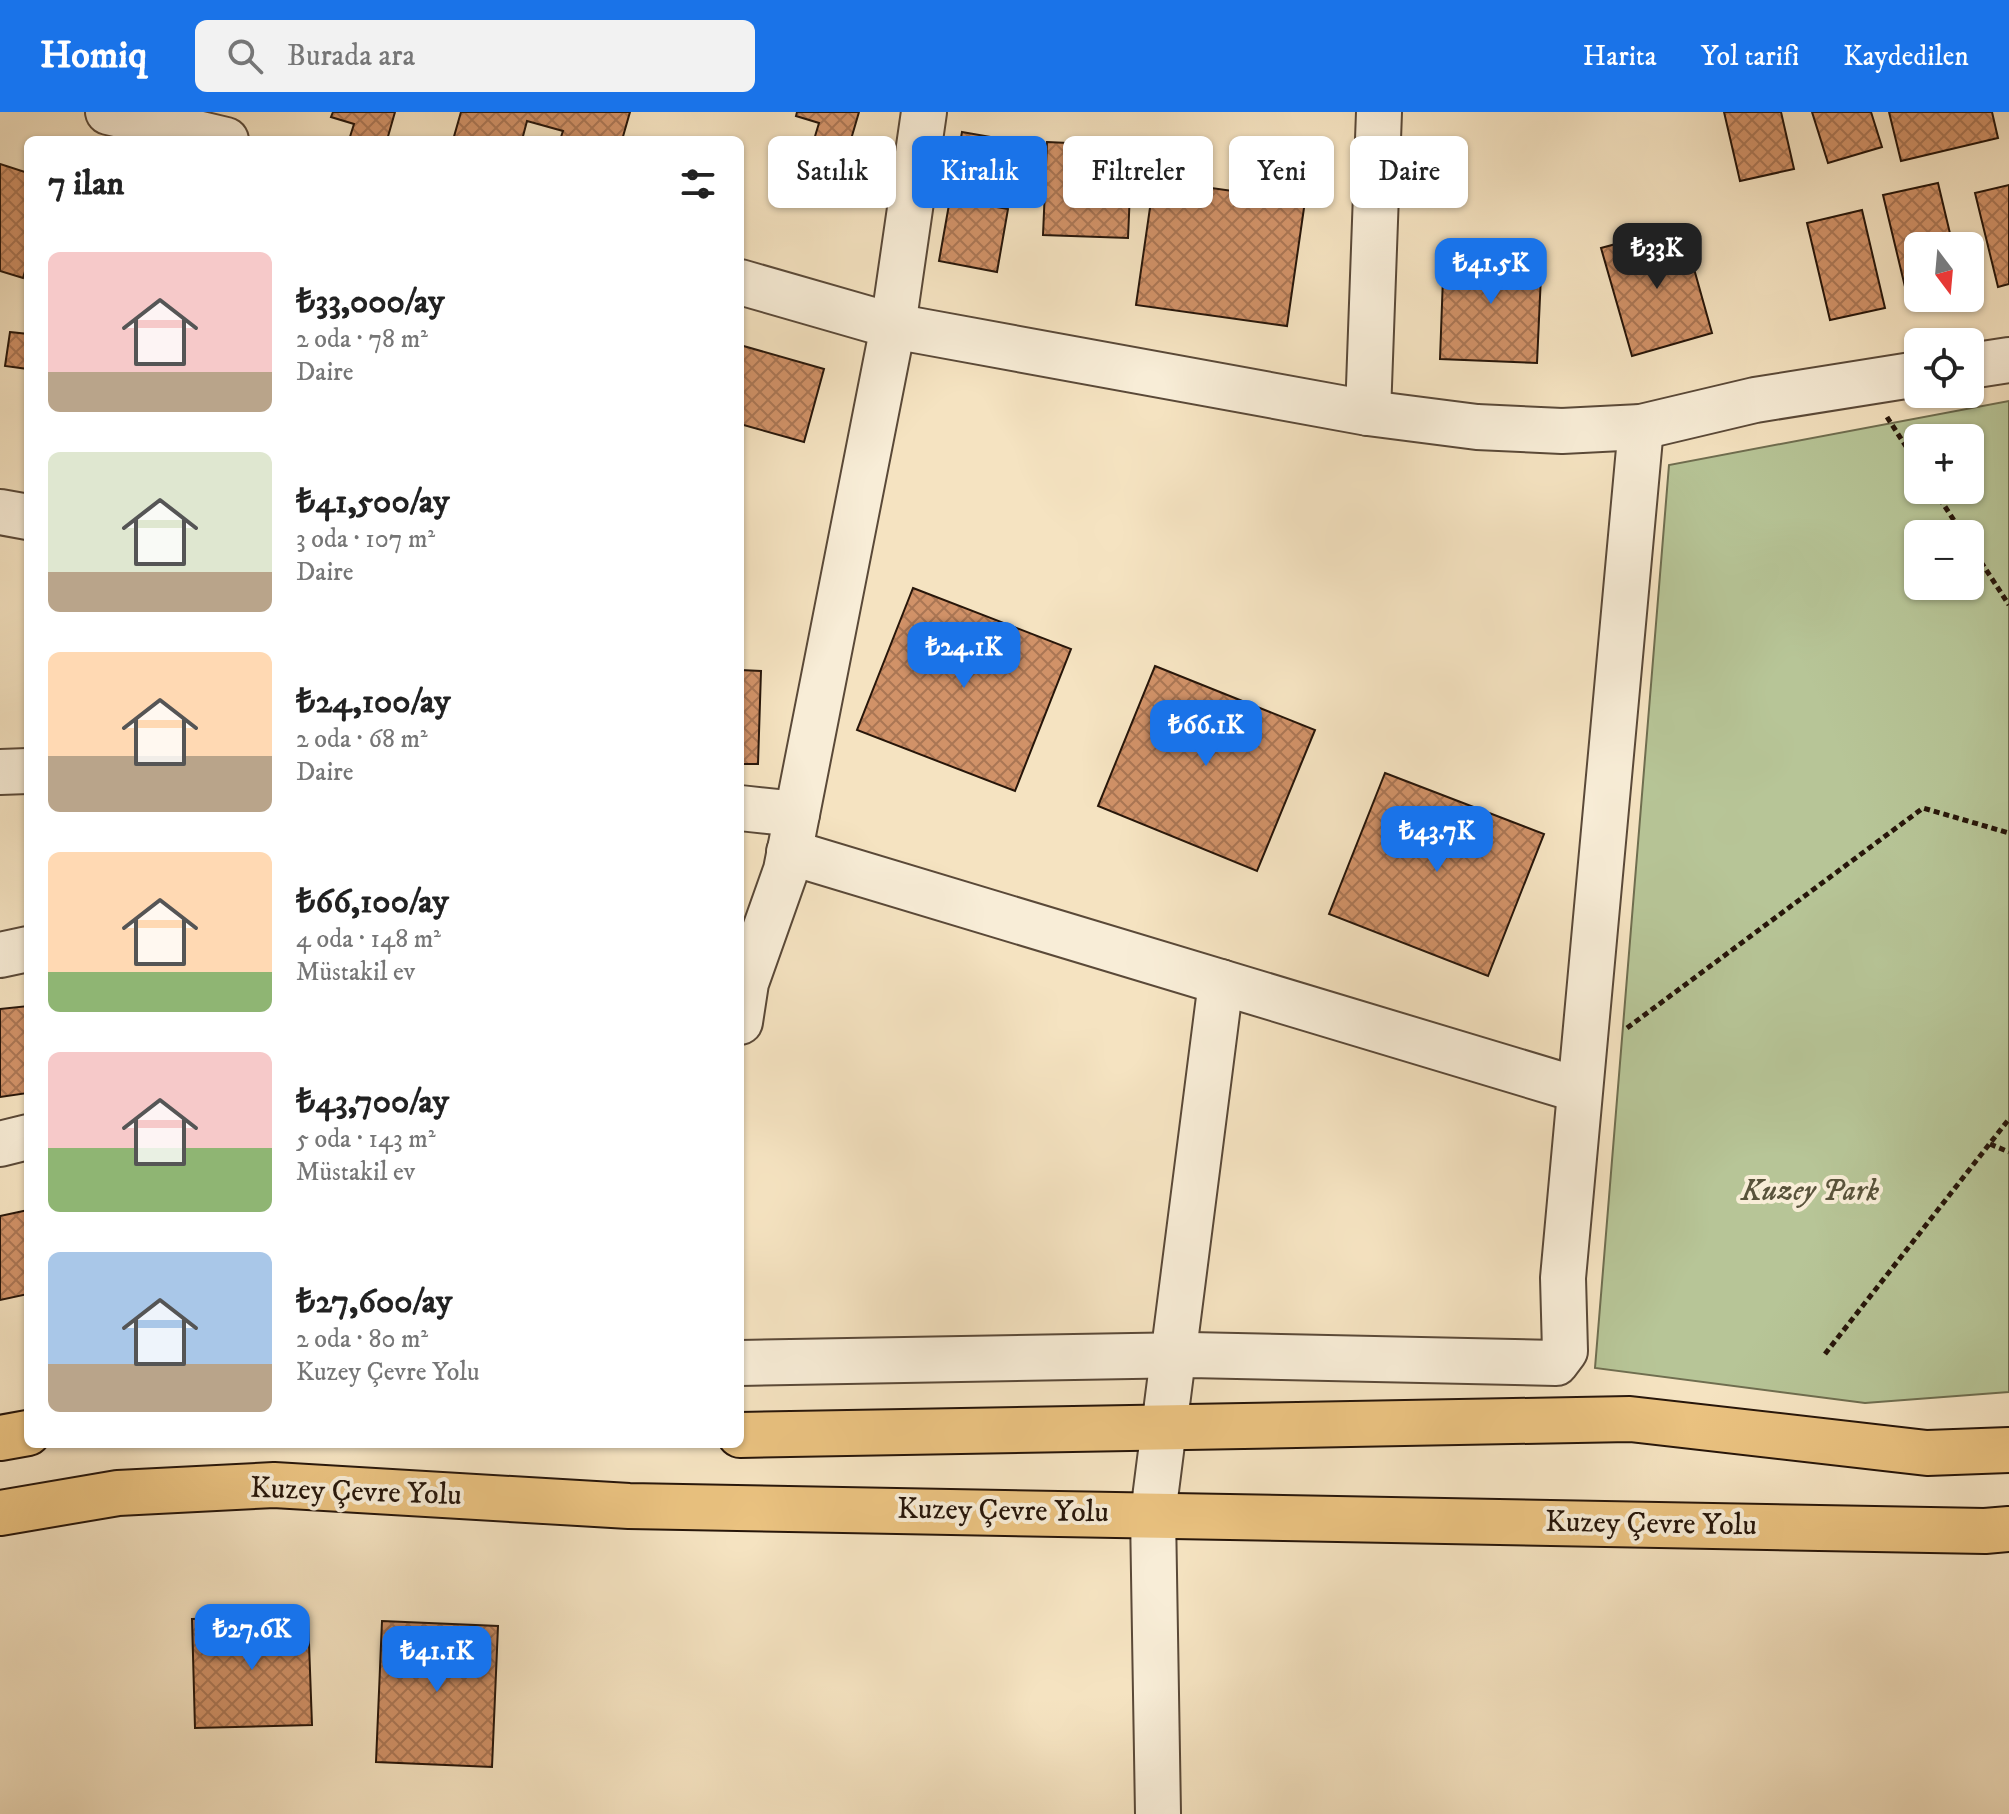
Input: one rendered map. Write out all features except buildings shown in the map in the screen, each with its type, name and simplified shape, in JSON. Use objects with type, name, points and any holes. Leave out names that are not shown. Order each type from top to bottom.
[{"type":"main road","points":[[744,1435],[1630,1419],[1927,1453],[2009,1450]]},
{"type":"main road","points":[[0,1438],[24,1434]]},
{"type":"main road","name":"Kuzey Çevre Yolu","points":[[0,1513],[118,1493],[274,1485],[629,1506],[1970,1531],[2009,1529]]},
{"type":"street","points":[[108,112],[209,136]]},
{"type":"street","points":[[744,979],[786,870],[893,326],[924,112]]},
{"type":"street","points":[[1368,413],[1384,113]]},
{"type":"street","points":[[744,283],[893,326],[1368,413],[1492,428],[1562,431],[1641,427],[1755,400],[1904,376]]},
{"type":"street","points":[[1984,364],[2009,360]]},
{"type":"street","points":[[744,1363],[1171,1355],[1556,1363],[1565,1351],[1563,1278],[1641,427]]},
{"type":"street","points":[[0,512],[24,516]]},
{"type":"street","points":[[0,772],[24,771]]},
{"type":"street","points":[[744,810],[793,833],[1221,982],[1580,1076]]},
{"type":"street","points":[[0,955],[24,950]]},
{"type":"street","points":[[1158,1814],[1153,1514],[1221,982]]},
{"type":"street","points":[[0,1144],[24,1138]]},
{"type":"path","points":[[1865,383],[1904,443]]},
{"type":"path","points":[[1984,567],[2009,605]]},
{"type":"path","points":[[1580,1076],[1923,808],[2009,833]]},
{"type":"path","points":[[1825,1354],[2009,1119]]},
{"type":"path","points":[[1990,1144],[2009,1152]]},
{"type":"green space","name":"Kuzey Park","points":[[2009,401],[2009,1392],[1865,1403],[1595,1368],[1669,465]]}]
